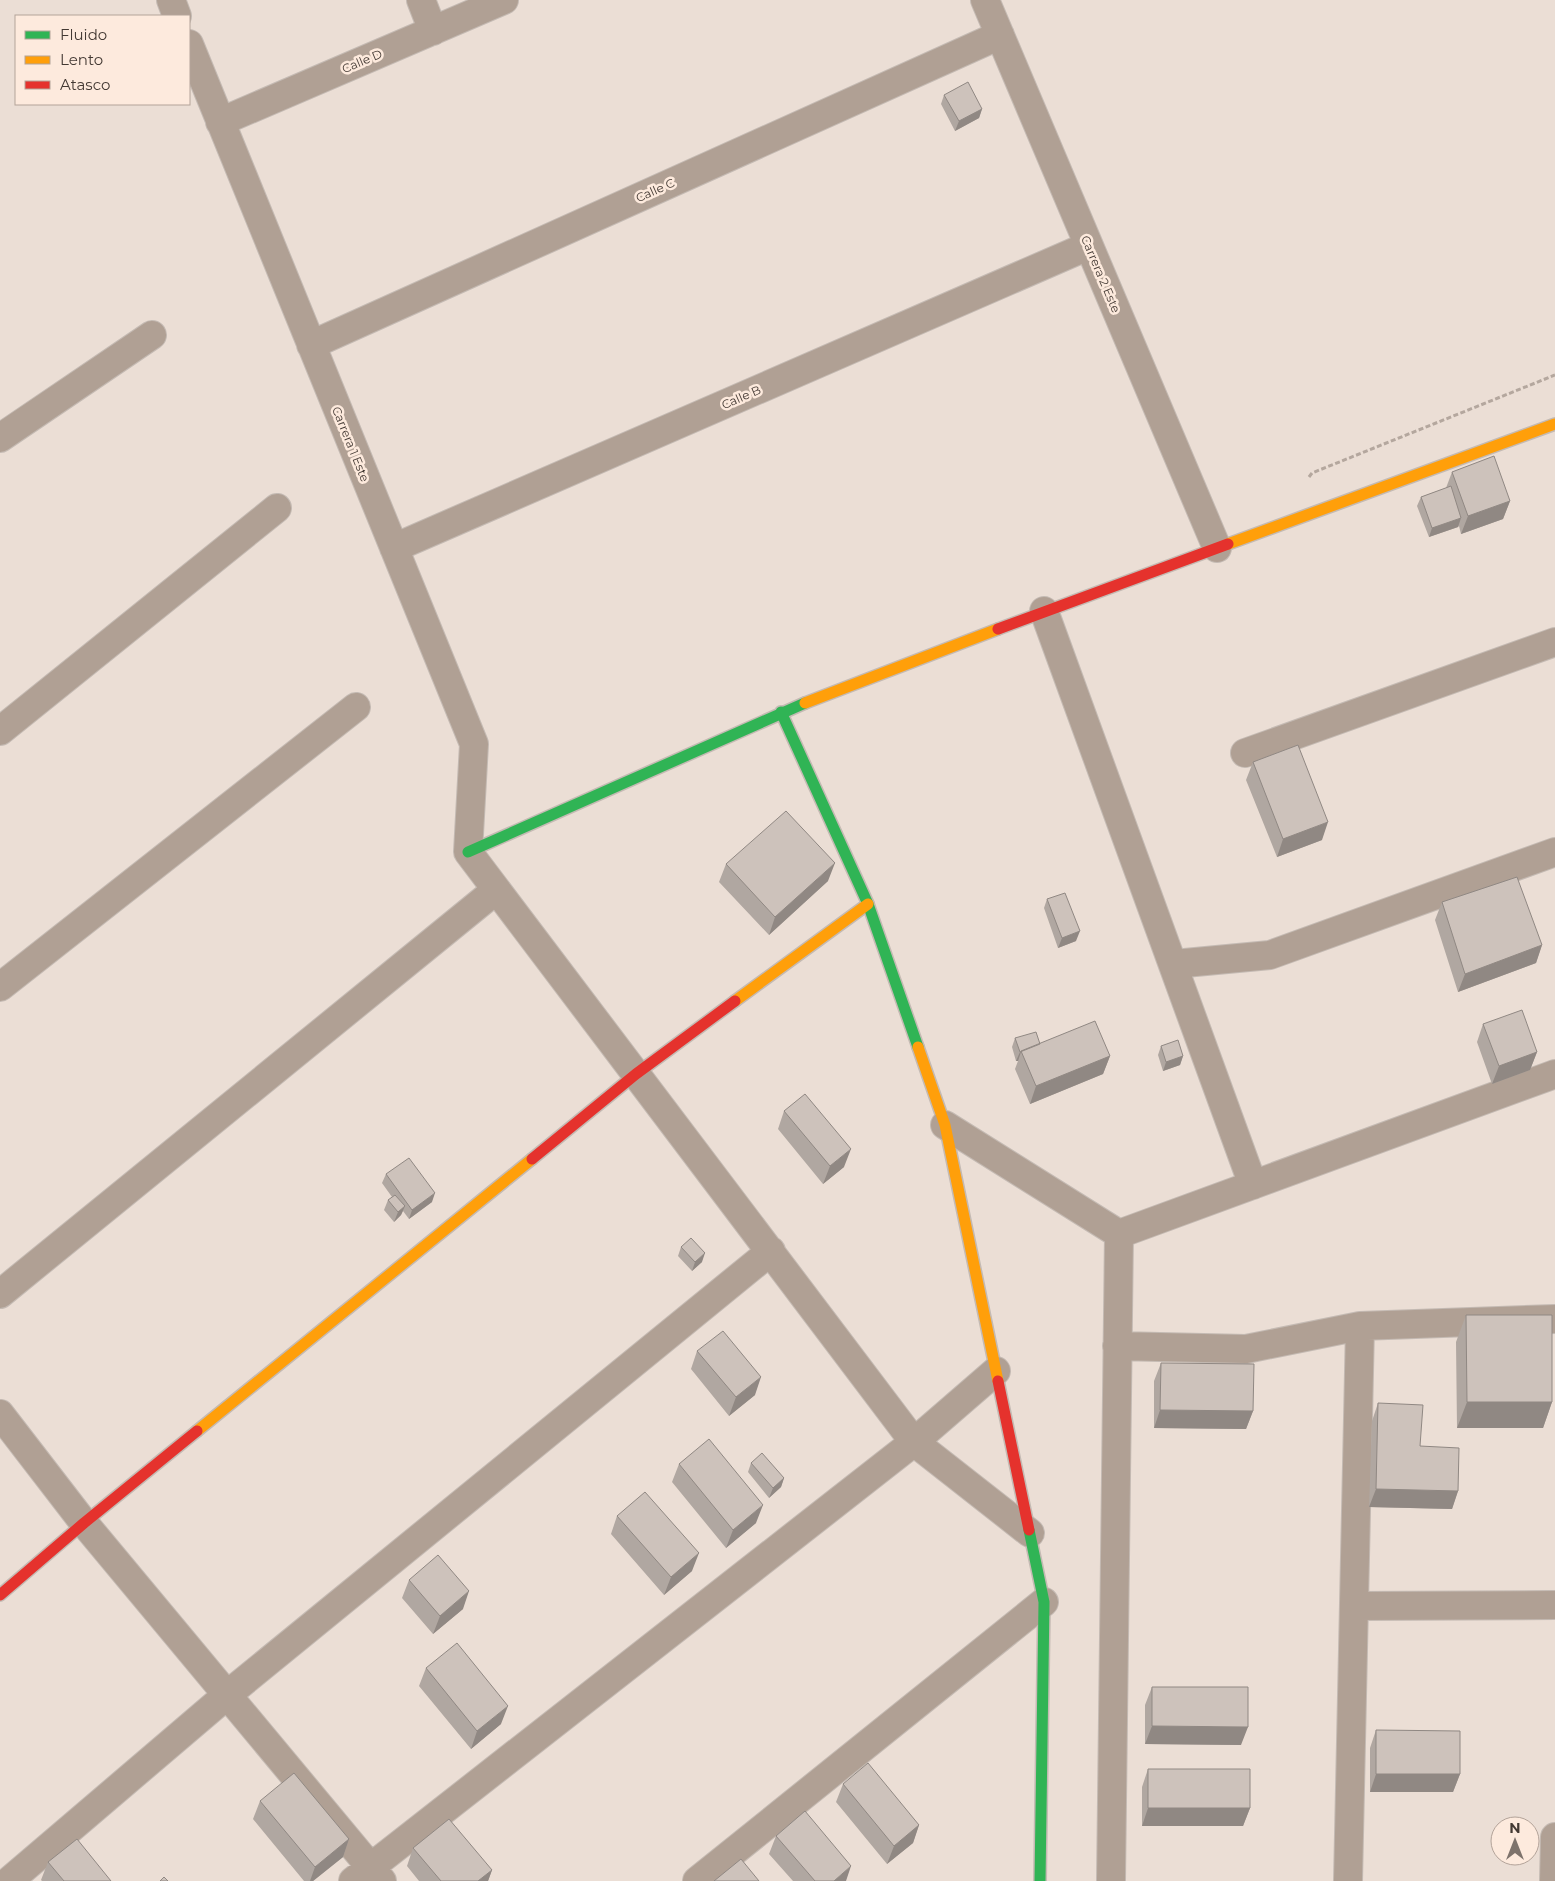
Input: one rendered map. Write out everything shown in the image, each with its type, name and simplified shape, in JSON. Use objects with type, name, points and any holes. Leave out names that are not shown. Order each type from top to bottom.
[{"type":"street","points":[[171,0],[177,15]]},
{"type":"street","points":[[421,0],[434,31]]},
{"type":"street","name":"Calle D","points":[[220,122],[504,0]]},
{"type":"street","name":"Carrera 2 Este","points":[[985,0],[1217,548]]},
{"type":"street","name":"Calle C","points":[[311,345],[1000,35]]},
{"type":"street","name":"Carrera 1 Este","points":[[190,47],[474,744],[468,852]]},
{"type":"street","name":"Calle B","points":[[394,548],[1088,246]]},
{"type":"street","points":[[0,438],[152,335]]},
{"type":"street","points":[[1030,1533],[914,1442],[468,852],[781,712],[1044,611],[1555,424]]},
{"type":"street","points":[[0,731],[277,508]]},
{"type":"street","points":[[1044,611],[1253,1185]]},
{"type":"street","points":[[1244,753],[1555,642]]},
{"type":"street","points":[[0,987],[356,707]]},
{"type":"street","points":[[781,712],[868,904],[945,1125],[1044,1602],[1040,1881]]},
{"type":"street","points":[[1174,964],[1270,954],[1555,852]]},
{"type":"street","points":[[0,1294],[496,890]]},
{"type":"street","points":[[0,1595],[84,1523],[636,1074],[868,904]]},
{"type":"street","points":[[1118,1234],[1555,1074]]},
{"type":"street","points":[[945,1125],[1118,1234]]},
{"type":"street","points":[[1111,1881],[1118,1234]]},
{"type":"street","points":[[9,1881],[227,1695],[770,1252]]},
{"type":"street","points":[[1117,1346],[1246,1349],[1360,1326],[1555,1318]]},
{"type":"street","points":[[1348,1881],[1360,1326]]},
{"type":"street","points":[[0,1414],[84,1523],[227,1695],[368,1876],[914,1442],[996,1371]]},
{"type":"street","points":[[696,1881],[1044,1602]]},
{"type":"street","points":[[1354,1606],[1555,1605]]},
{"type":"street","points":[[1554,1881],[1555,1837]]},
{"type":"path","points":[[1306,480],[1312,473],[1555,375]]},
{"type":"building","points":[[968,82],[982,109],[959,121],[944,95]]},
{"type":"building","points":[[1494,456],[1510,501],[1468,516],[1452,472]]},
{"type":"building","points":[[1451,486],[1461,518],[1432,528],[1421,497]]},
{"type":"building","points":[[1298,745],[1328,822],[1283,839],[1253,762]]},
{"type":"building","points":[[786,811],[835,863],[775,917],[726,864]]},
{"type":"building","points":[[1517,877],[1542,945],[1465,974],[1442,902]]},
{"type":"building","points":[[1065,893],[1080,931],[1062,938],[1047,899]]},
{"type":"building","points":[[1522,1010],[1537,1052],[1499,1066],[1483,1024]]},
{"type":"building","points":[[1095,1021],[1110,1056],[1036,1086],[1021,1051]]},
{"type":"building","points":[[1036,1032],[1040,1044],[1020,1052],[1015,1038]]},
{"type":"building","points":[[1178,1040],[1183,1056],[1166,1062],[1161,1046]]},
{"type":"building","points":[[805,1094],[851,1149],[830,1166],[784,1111]]},
{"type":"building","points":[[409,1158],[435,1193],[412,1210],[386,1174]]},
{"type":"building","points":[[395,1195],[405,1206],[398,1212],[388,1200]]},
{"type":"building","points":[[691,1238],[705,1253],[695,1262],[681,1247]]},
{"type":"building","points":[[1466,1315],[1552,1315],[1552,1402],[1467,1402]]},
{"type":"building","points":[[723,1331],[761,1377],[736,1397],[697,1351]]},
{"type":"building","points":[[1161,1363],[1254,1364],[1253,1411],[1160,1410]]},
{"type":"building","points":[[1378,1403],[1423,1405],[1420,1446],[1459,1448],[1458,1491],[1376,1489]]},
{"type":"building","points":[[709,1439],[763,1505],[733,1530],[679,1464]]},
{"type":"building","points":[[762,1453],[784,1478],[773,1488],[751,1463]]},
{"type":"building","points":[[645,1492],[699,1553],[671,1577],[617,1516]]},
{"type":"building","points":[[438,1555],[469,1591],[440,1616],[409,1580]]},
{"type":"building","points":[[457,1643],[508,1706],[477,1731],[426,1668]]},
{"type":"building","points":[[1152,1687],[1248,1687],[1248,1727],[1152,1726]]},
{"type":"building","points":[[1376,1730],[1460,1731],[1460,1774],[1376,1774]]},
{"type":"building","points":[[868,1763],[919,1825],[894,1846],[843,1784]]},
{"type":"building","points":[[1148,1769],[1250,1769],[1250,1808],[1148,1808]]},
{"type":"building","points":[[294,1773],[349,1839],[315,1867],[260,1801]]},
{"type":"building","points":[[805,1811],[851,1866],[834,1881],[815,1881],[776,1836]]},
{"type":"building","points":[[449,1819],[492,1870],[478,1881],[441,1881],[413,1848]]},
{"type":"building","points":[[77,1839],[111,1881],[64,1881],[48,1862]]},
{"type":"building","points":[[741,1859],[759,1881],[714,1881]]},
{"type":"building","points":[[164,1877],[168,1881],[160,1881]]},
{"type":"traffic: fast","points":[[468,852],[805,703]]},
{"type":"traffic: fast","points":[[781,712],[868,904],[918,1047]]},
{"type":"traffic: fast","points":[[1029,1530],[1044,1602],[1040,1881]]},
{"type":"traffic: slow","points":[[1228,544],[1555,424]]},
{"type":"traffic: slow","points":[[805,703],[998,629]]},
{"type":"traffic: slow","points":[[735,1001],[868,904]]},
{"type":"traffic: slow","points":[[918,1047],[945,1125],[998,1381]]},
{"type":"traffic: slow","points":[[197,1431],[532,1159]]},
{"type":"traffic: jam","points":[[998,629],[1228,544]]},
{"type":"traffic: jam","points":[[532,1159],[636,1074],[735,1001]]},
{"type":"traffic: jam","points":[[998,1381],[1029,1530]]},
{"type":"traffic: jam","points":[[0,1595],[84,1523],[197,1431]]}]
